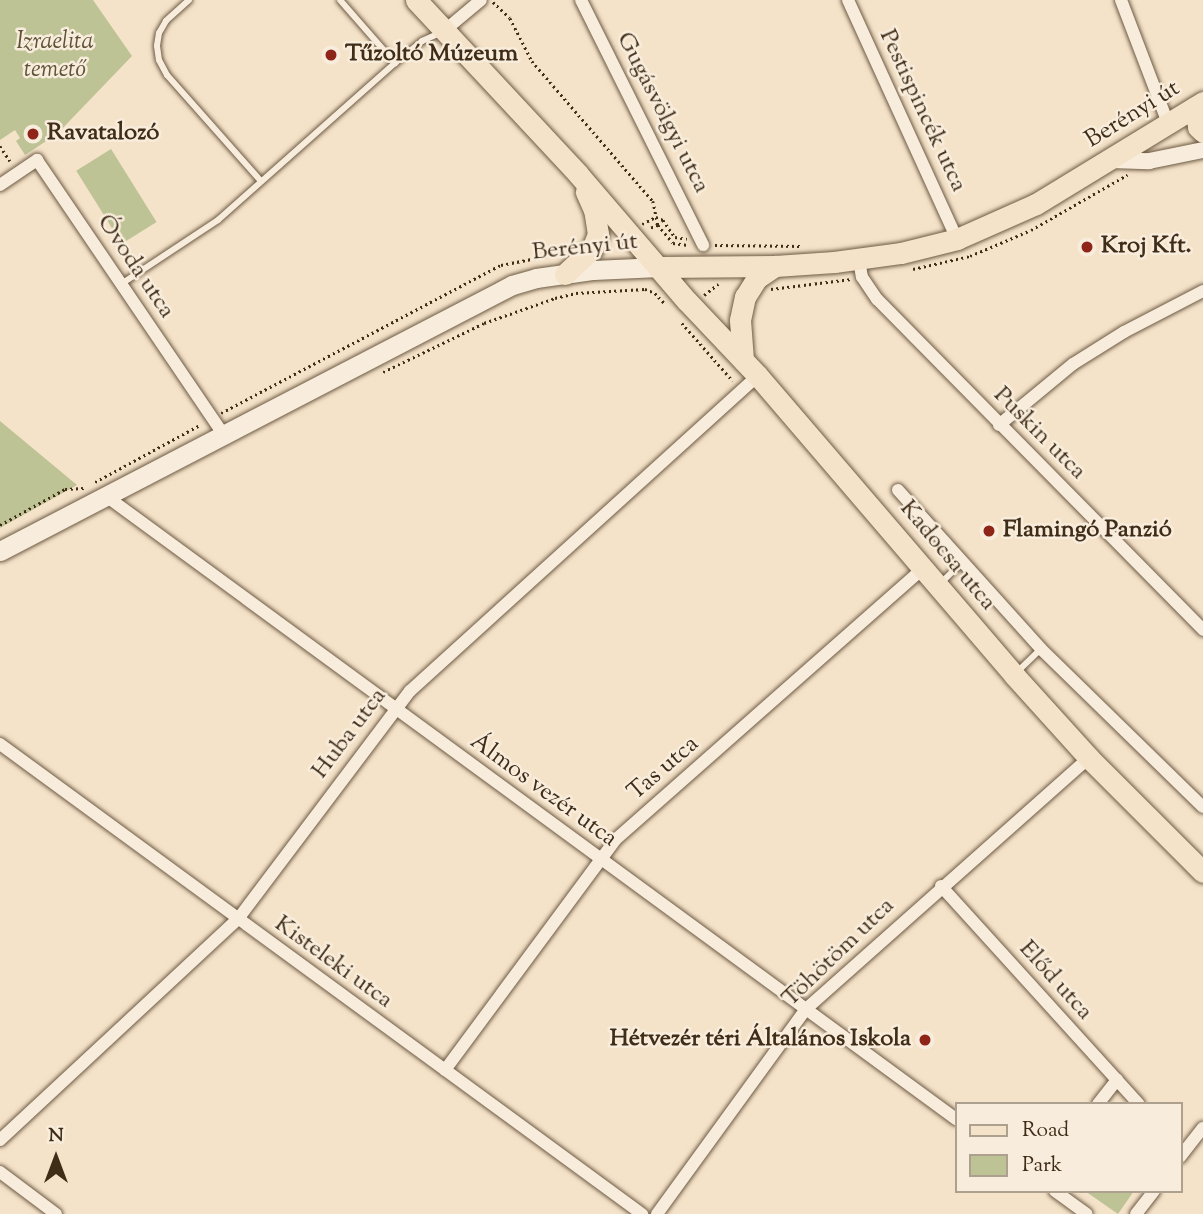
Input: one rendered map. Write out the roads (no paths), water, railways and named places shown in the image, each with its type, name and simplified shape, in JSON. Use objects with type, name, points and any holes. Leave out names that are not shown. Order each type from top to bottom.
[{"type":"main road","name":"Kadocsa utca","points":[[416,0],[578,174],[687,302],[758,376],[1014,675],[1089,758],[1203,872]]},
{"type":"main road","name":"Berényi út","points":[[0,551],[106,496],[218,426],[488,295],[536,278],[564,264],[775,266],[901,253],[957,239],[1013,216],[1111,160],[1199,105]]},
{"type":"main road","points":[[1199,105],[1198,127],[1203,132]]},
{"type":"main road","points":[[564,264],[592,249],[598,234],[594,210],[578,174]]},
{"type":"main road","points":[[743,360],[740,320],[745,298],[757,278],[775,266]]},
{"type":"street","points":[[444,31],[481,0]]},
{"type":"street","name":"Gugásvölgyi utca","points":[[581,0],[703,245]]},
{"type":"street","name":"Pestispincék utca","points":[[848,0],[957,239]]},
{"type":"street","points":[[1122,0],[1168,123]]},
{"type":"street","points":[[1111,160],[1149,161],[1203,150]]},
{"type":"street","name":"Óvoda utca","points":[[0,185],[37,160],[218,426]]},
{"type":"street","name":"Puskin utca","points":[[859,259],[862,277],[877,299],[1203,630]]},
{"type":"street","points":[[999,425],[1044,385],[1098,348],[1203,291]]},
{"type":"street","name":"Huba utca","points":[[0,1140],[238,919],[394,710],[421,681],[758,376]]},
{"type":"street","name":"Kadocsa utca","points":[[898,490],[1041,649],[1203,807]]},
{"type":"street","name":"Álmos vezér utca","points":[[106,496],[394,710],[600,857],[954,1118]]},
{"type":"street","name":"Tas utca","points":[[445,1070],[615,840],[924,568]]},
{"type":"street","name":"Kisteleki utca","points":[[0,744],[642,1214]]},
{"type":"street","name":"Töhötöm utca","points":[[657,1214],[806,1009],[941,886],[1089,758]]},
{"type":"street","name":"Előd utca","points":[[941,886],[1137,1102]]},
{"type":"street","points":[[1100,1102],[1116,1080]]},
{"type":"street","points":[[1182,1151],[1203,1128]]},
{"type":"street","points":[[0,1172],[56,1214]]},
{"type":"street","points":[[1058,1193],[1087,1214]]},
{"type":"street","points":[[1136,1214],[1152,1193]]},
{"type":"lane","points":[[190,0],[166,21],[159,33],[159,60],[167,75],[260,180]]},
{"type":"lane","points":[[340,0],[395,62]]},
{"type":"lane","points":[[121,284],[218,220],[395,62],[422,41],[444,31]]},
{"type":"lane","points":[[938,587],[961,563]]},
{"type":"lane","points":[[1014,675],[1041,649]]},
{"type":"place","name":"Tűzoltó Múzeum","points":[[331,55]]},
{"type":"place","name":"Ravatalozó","points":[[33,134]]},
{"type":"place","name":"Kroj Kft.","points":[[1087,247]]},
{"type":"place","name":"Flamingó Panzió","points":[[989,531]]},
{"type":"place","name":"Hétvezér téri Általános Iskola","points":[[925,1040]]},
{"type":"park label","name":"Izraelita temető","points":[[55,57]]}]
